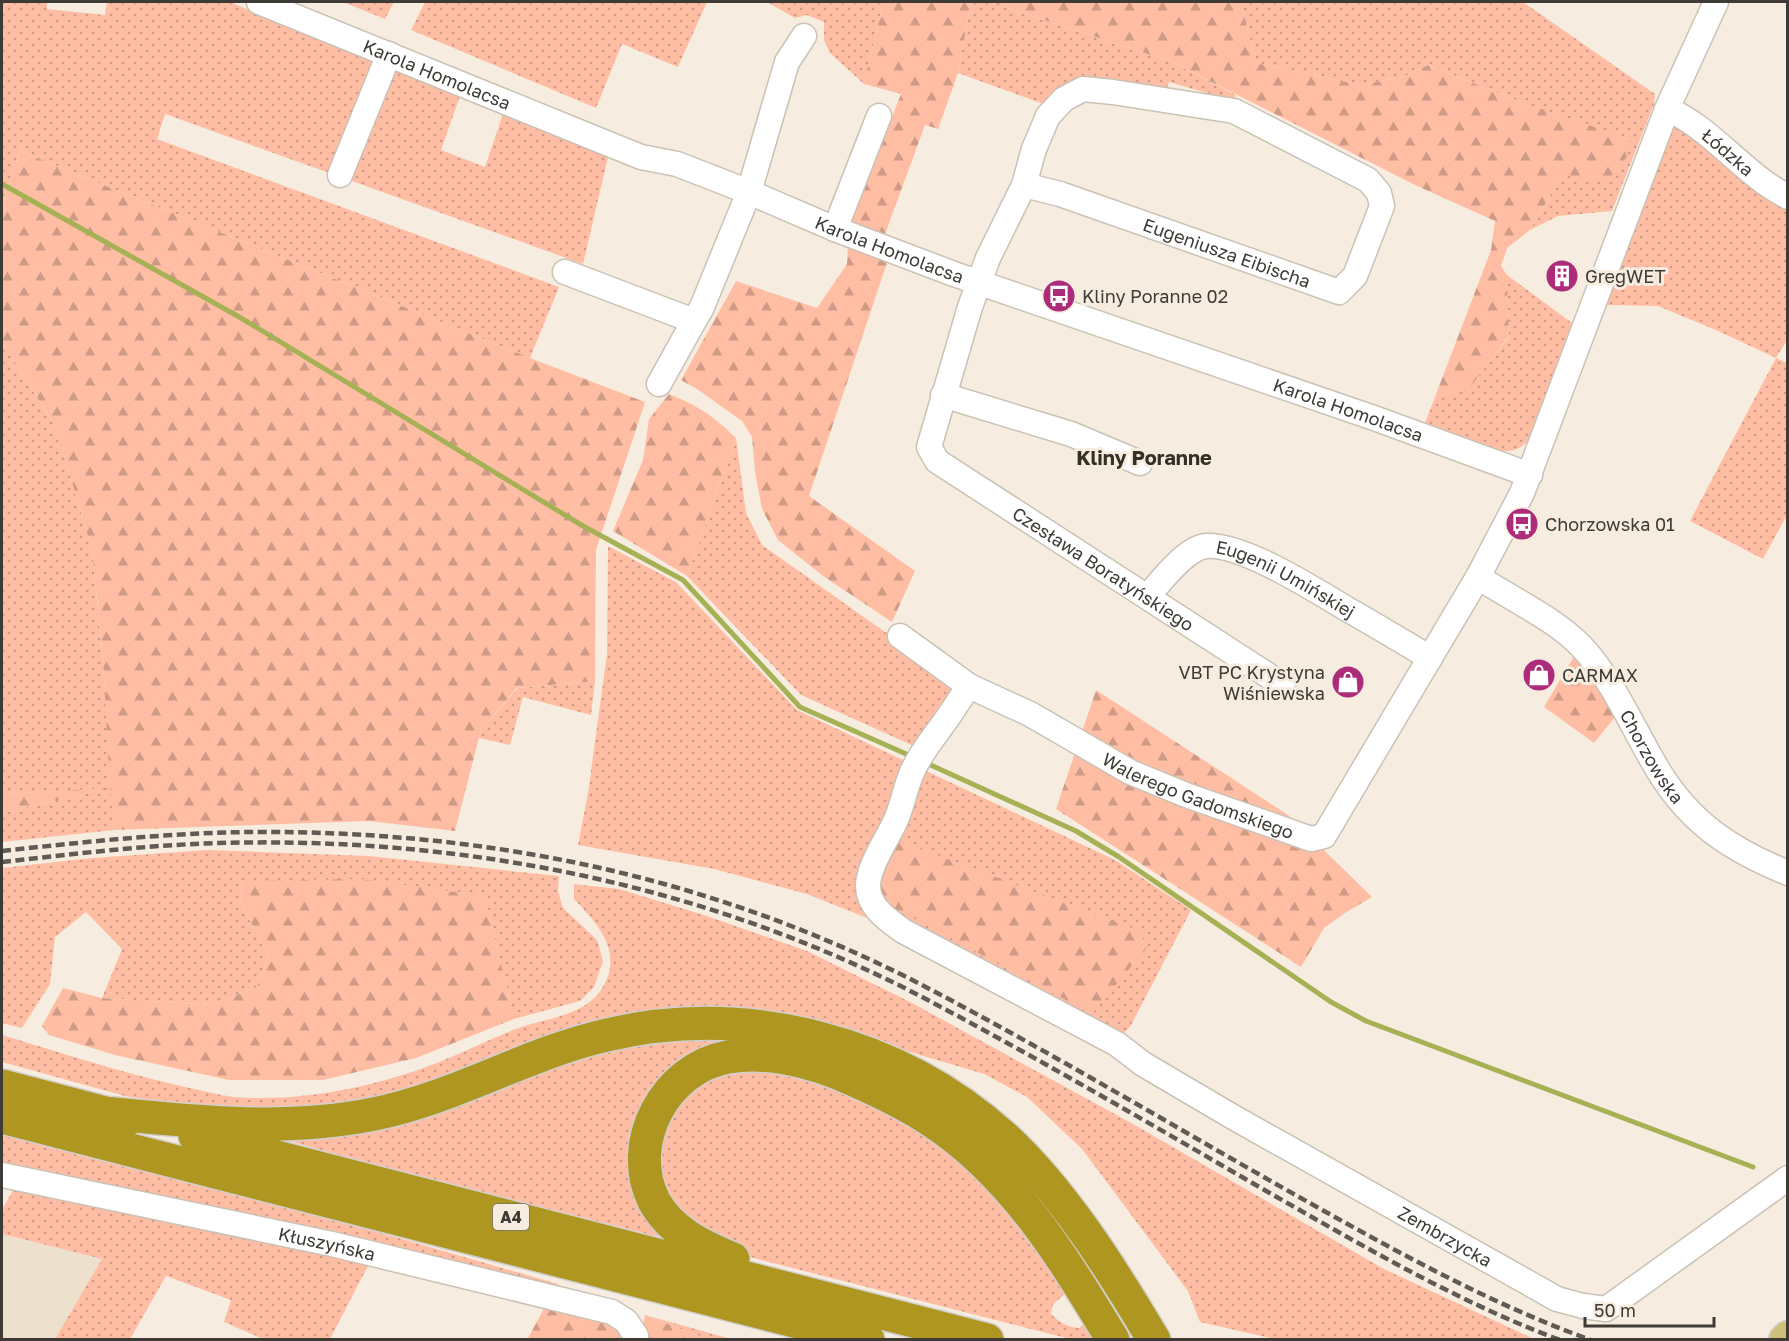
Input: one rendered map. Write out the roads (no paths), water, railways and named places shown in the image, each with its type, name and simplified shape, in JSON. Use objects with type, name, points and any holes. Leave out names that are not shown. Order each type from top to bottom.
[{"type":"highway","points":[[105,1113],[200,1123],[252,1125],[339,1120],[420,1102],[605,1035],[672,1024],[708,1023],[780,1029],[855,1048],[883,1060],[925,1082],[1005,1138],[1036,1170],[1074,1216],[1150,1334]]},
{"type":"highway","points":[[837,1301],[702,1246],[675,1228],[654,1200],[645,1164],[645,1143],[649,1128],[664,1098],[677,1083],[694,1070],[728,1057],[783,1057],[838,1073],[910,1107],[934,1122],[993,1172],[1025,1208],[1051,1241],[1113,1340]]},
{"type":"highway","name":"A4","points":[[2,1086],[987,1340]]},
{"type":"highway","name":"A4","points":[[2,1117],[859,1338]]},
{"type":"main road","points":[[1784,1340],[1788,1336]]},
{"type":"street","name":"Karola Homolacsa","points":[[259,2],[641,157],[677,164],[749,192],[835,230],[978,282],[1374,418],[1530,475]]},
{"type":"street","points":[[1430,658],[1513,513],[1530,475],[1667,109],[1716,2]]},
{"type":"street","points":[[659,384],[702,307],[749,192],[787,62],[804,36]]},
{"type":"street","points":[[340,176],[389,54]]},
{"type":"street","name":"Eugeniusza Eibischa","points":[[1083,89],[1234,111],[1368,180],[1379,193],[1382,206],[1355,276],[1339,292],[1060,194],[1024,185],[1034,149],[1048,116],[1064,99],[1083,89]]},
{"type":"street","name":"Łódzka","points":[[1667,109],[1712,139],[1762,181],[1788,197]]},
{"type":"street","points":[[835,230],[879,116]]},
{"type":"street","points":[[1024,185],[978,282],[943,395],[1071,434],[1140,463]]},
{"type":"street","points":[[565,272],[694,321]]},
{"type":"street","name":"Czesława Boratyńskiego","points":[[943,395],[929,447],[937,461],[1283,685]]},
{"type":"street","name":"Eugenii Umińskiej","points":[[1148,596],[1190,553],[1205,546],[1223,548],[1264,563],[1294,578],[1430,658]]},
{"type":"street","name":"Chorzowska","points":[[1478,577],[1560,629],[1580,645],[1626,711],[1658,771],[1682,805],[1700,824],[1733,848],[1788,873]]},
{"type":"street","name":"Walerego Gadomskiego","points":[[900,636],[969,686],[1030,714],[1130,772],[1186,795],[1311,838],[1324,836],[1430,658]]},
{"type":"street","name":"Zembrzycka","points":[[969,686],[919,759],[907,783],[903,804],[874,864],[868,885],[872,902],[883,916],[903,931],[1117,1044],[1143,1064],[1203,1099],[1557,1299],[1606,1309],[1788,1178]]},
{"type":"street","name":"Kłuszyńska","points":[[2,1175],[332,1244],[612,1311],[626,1321],[636,1336],[635,1340]]},
{"type":"waterway","points":[[2,184],[241,318],[583,526],[683,580],[800,707],[913,757]]},
{"type":"waterway","points":[[924,762],[1076,831],[1119,857],[1331,1002],[1366,1021],[1753,1167]]},
{"type":"railway","points":[[2,851],[187,834],[249,832],[340,834],[430,840],[519,852],[606,869],[692,892],[776,920],[859,955],[941,995],[1406,1256],[1515,1310],[1591,1340]]},
{"type":"railway","points":[[2,862],[164,846],[219,843],[313,843],[406,849],[499,860],[590,877],[680,900],[769,929],[855,965],[939,1006],[1063,1074],[1375,1253],[1448,1291],[1560,1340]]},
{"type":"place","name":"GregWET","points":[[1562,276]]},
{"type":"place","name":"Kliny Poranne 02","points":[[1059,296]]},
{"type":"place","name":"Chorzowska 01","points":[[1522,524]]},
{"type":"place","name":"CARMAX","points":[[1539,675]]},
{"type":"place","name":"VBT PC Krystyna Wiśniewska","points":[[1348,682]]},
{"type":"district","name":"Kliny Poranne","points":[[1144,457]]}]
